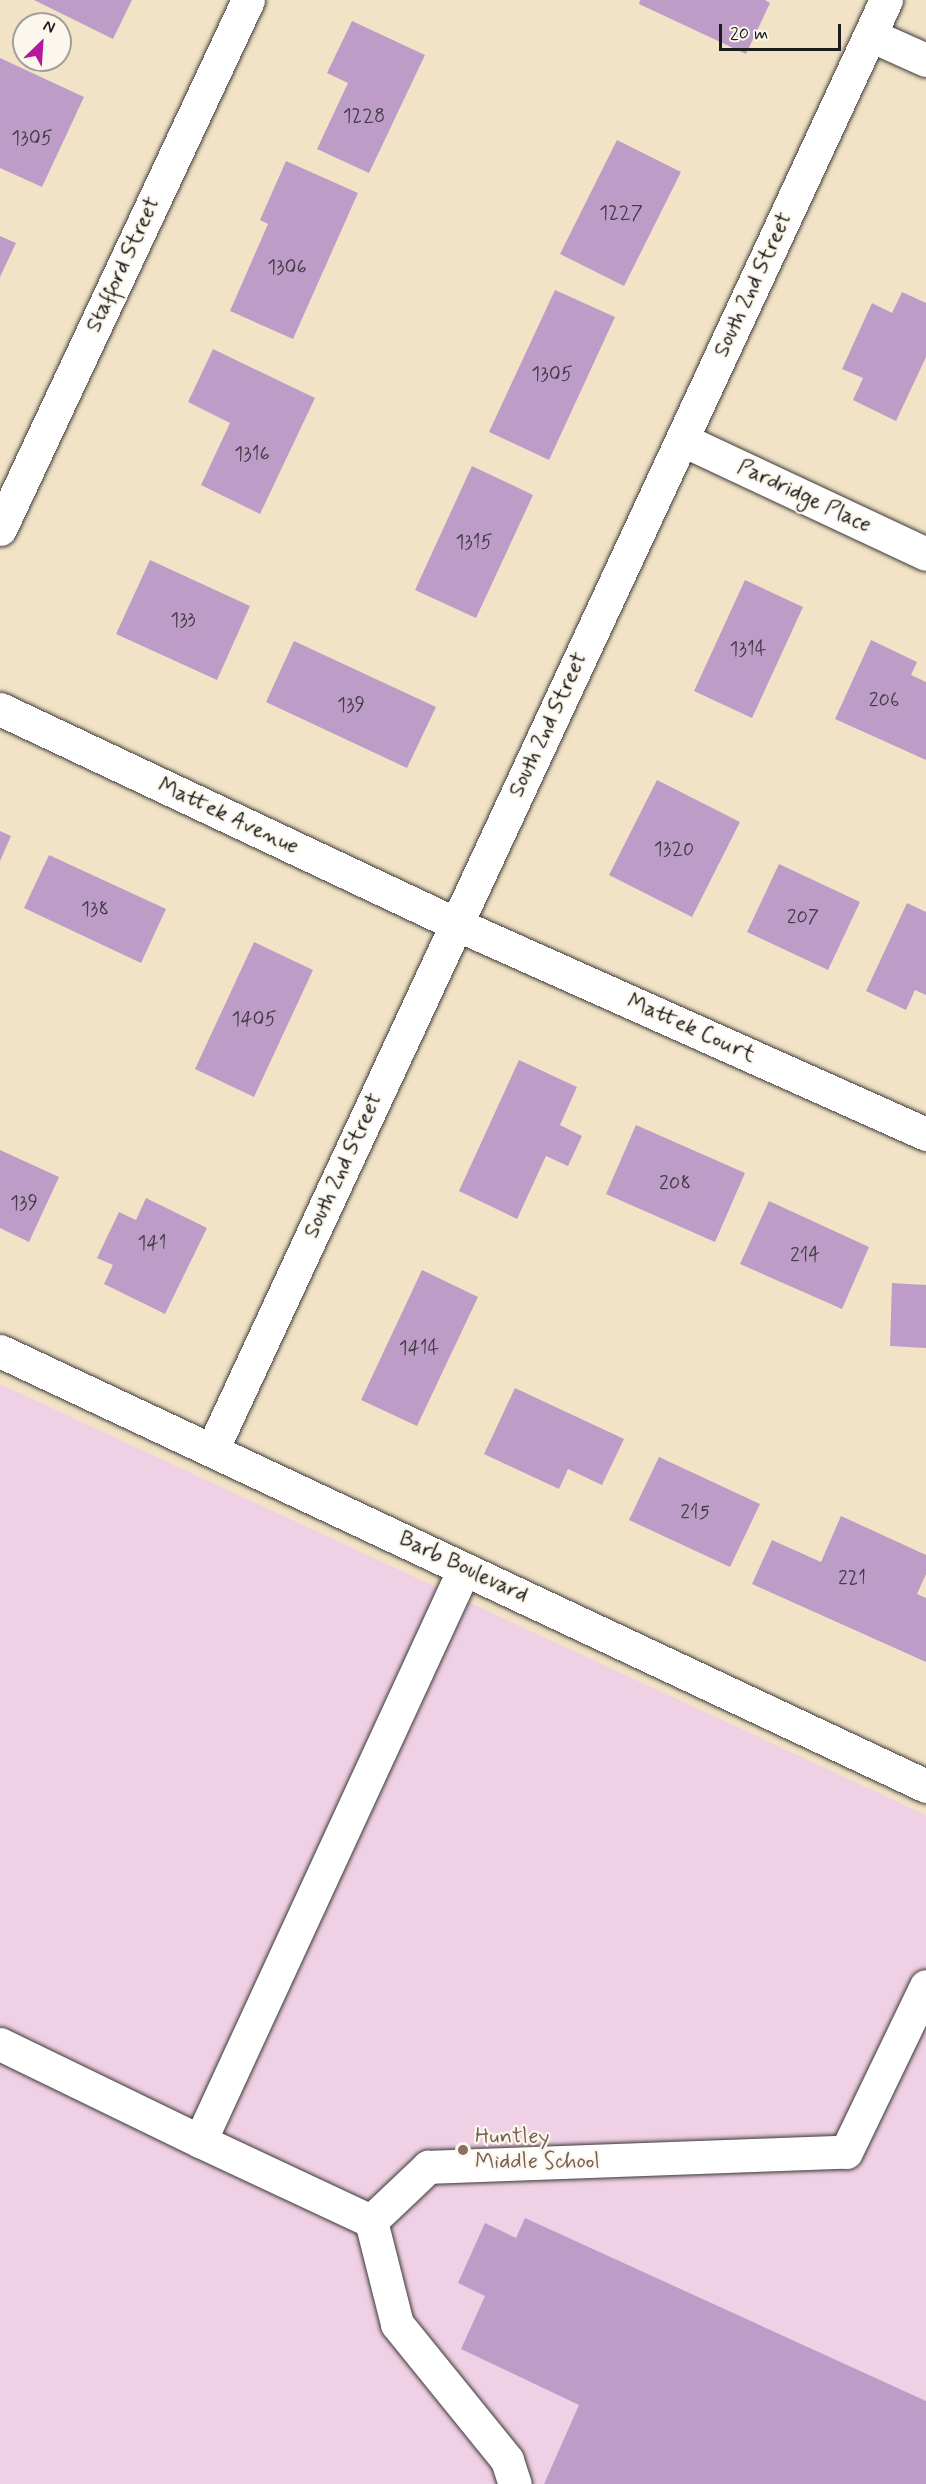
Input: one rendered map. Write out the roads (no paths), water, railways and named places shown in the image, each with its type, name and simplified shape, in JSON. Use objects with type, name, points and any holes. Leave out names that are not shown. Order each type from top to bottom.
[{"type":"street","name":"Stafford Street","points":[[0,529],[248,0]]},
{"type":"street","name":"South 2nd Street","points":[[212,1450],[886,0]]},
{"type":"street","points":[[870,34],[926,60]]},
{"type":"street","name":"Pardridge Place","points":[[683,440],[926,554]]},
{"type":"street","name":"Mattek Avenue","points":[[0,709],[456,924]]},
{"type":"street","name":"Mattek Court","points":[[456,924],[926,1134]]},
{"type":"street","name":"Barb Boulevard","points":[[0,1351],[926,1786]]},
{"type":"street","points":[[200,2141],[464,1569]]},
{"type":"street","points":[[371,2221],[428,2167],[846,2152],[926,1986]]},
{"type":"street","points":[[0,2044],[371,2221]]},
{"type":"street","points":[[371,2221],[398,2324],[507,2460],[515,2484]]},
{"type":"place","name":"Huntley Middle School","points":[[463,2150]]}]
